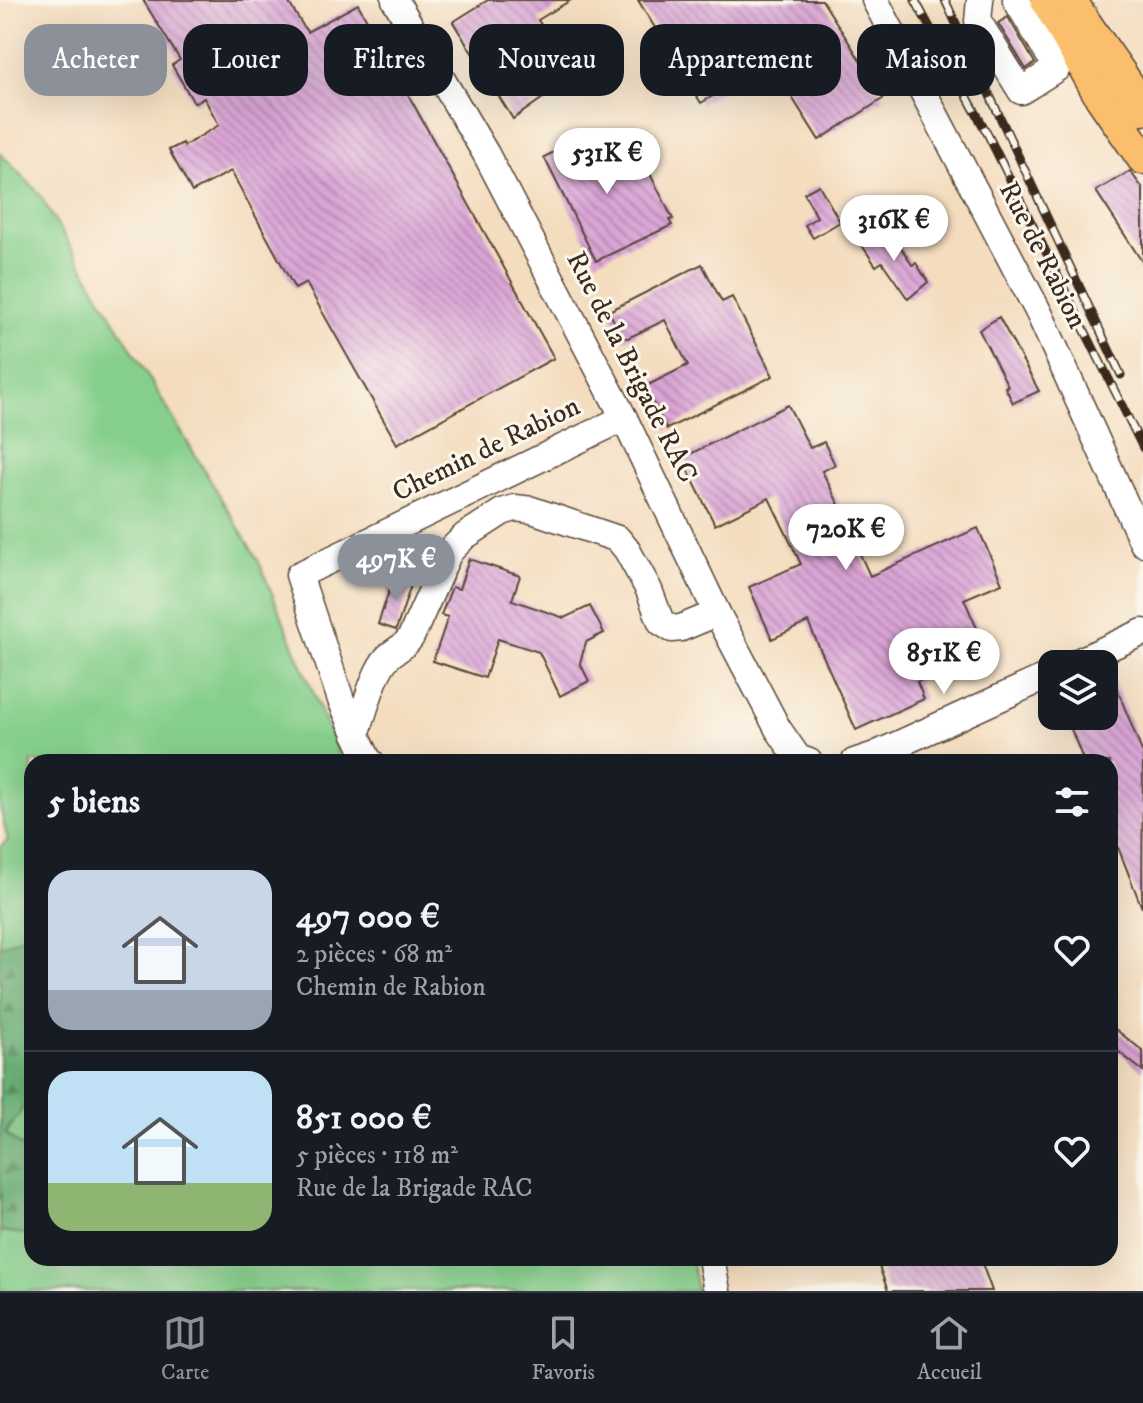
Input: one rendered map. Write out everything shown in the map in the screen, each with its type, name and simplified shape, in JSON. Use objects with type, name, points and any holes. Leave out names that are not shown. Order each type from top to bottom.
[{"type":"main road","points":[[1047,0],[1073,42],[1068,63],[1142,149]]},
{"type":"main road","points":[[1070,0],[1118,67],[1143,109]]},
{"type":"street","name":"Rue de la Brigade RAC","points":[[395,0],[486,154],[624,418],[717,613],[778,729],[795,754]]},
{"type":"street","name":"Rue de Rabion","points":[[875,0],[1039,313],[1143,543]]},
{"type":"street","points":[[980,0],[978,21],[1021,91],[1068,63],[1016,0]]},
{"type":"street","points":[[1059,0],[1142,149]]},
{"type":"street","name":"Chemin de Rabion","points":[[367,754],[341,700],[299,575],[624,418]]},
{"type":"street","points":[[356,734],[386,658],[404,648],[411,637],[449,552],[465,536],[502,512],[515,508],[532,510],[618,539],[649,590],[661,622],[672,629],[717,613]]},
{"type":"street","points":[[1104,650],[1143,632]]},
{"type":"street","points":[[877,754],[1038,680]]},
{"type":"street","points":[[712,1266],[717,1291]]},
{"type":"green space","points":[[0,153],[38,192],[259,562],[339,754],[24,754],[24,1266],[692,1266],[697,1291],[0,1291],[0,847],[8,840],[0,808]]},
{"type":"green space","points":[[24,936],[24,1106],[6,1134],[24,1149],[24,1234],[0,1231],[0,946]]},
{"type":"building","points":[[143,0],[287,0],[302,24],[183,24],[183,84],[172,65],[180,60],[167,39],[167,24],[158,24]]},
{"type":"building","points":[[488,0],[571,0],[538,20],[541,24],[469,24],[469,48],[453,22]]},
{"type":"building","points":[[638,0],[822,0],[837,24],[653,24]]},
{"type":"building","points":[[358,4],[369,24],[324,24],[324,96],[409,96],[554,358],[397,444],[306,283],[295,289],[231,171],[192,192],[169,150],[183,143],[184,146],[219,125],[204,98],[194,103],[190,96],[308,96],[308,31]]},
{"type":"building","points":[[1008,17],[1035,63],[1026,69],[998,23]]},
{"type":"building","points":[[841,30],[857,55],[857,96],[884,98],[819,140],[791,96],[841,96]]},
{"type":"building","points":[[499,96],[546,96],[513,119]]},
{"type":"building","points":[[697,96],[713,96],[701,103]]},
{"type":"building","points":[[600,129],[623,176],[645,164],[673,219],[669,220],[672,225],[596,261],[544,157]]},
{"type":"building","points":[[1130,171],[1143,189],[1143,263],[1096,191]]},
{"type":"building","points":[[819,185],[840,222],[813,238],[805,225],[817,217],[804,193]]},
{"type":"building","points":[[881,228],[893,248],[899,244],[912,265],[916,263],[928,282],[908,299],[882,262],[876,266],[859,241]]},
{"type":"building","points":[[702,264],[722,302],[732,297],[773,376],[667,429],[644,387],[688,365],[665,320],[622,338],[609,311]]},
{"type":"building","points":[[999,317],[1039,391],[1013,403],[1005,387],[1008,386],[979,330]]},
{"type":"building","points":[[788,405],[810,448],[824,442],[835,465],[822,471],[870,576],[978,528],[1002,583],[964,599],[987,651],[917,682],[924,699],[856,730],[808,622],[772,639],[749,587],[801,564],[769,498],[715,525],[682,458]]},
{"type":"building","points":[[469,559],[520,576],[512,600],[564,618],[590,606],[604,633],[586,642],[580,663],[589,681],[560,696],[539,652],[498,639],[485,678],[433,661],[448,617],[441,615],[452,587],[459,589]]},
{"type":"building","points":[[395,573],[413,579],[396,630],[378,624]]},
{"type":"building","points":[[1118,691],[1143,754],[1142,908],[1118,847],[1118,754],[1081,754],[1071,730],[1118,730]]},
{"type":"building","points":[[1118,1031],[1143,1051],[1143,1071],[1118,1051]]},
{"type":"building","points":[[879,1266],[983,1266],[992,1291],[888,1291]]},
{"type":"railway","points":[[915,0],[988,135],[1143,448]]},
{"type":"railway","points":[[945,0],[1121,375]]}]
